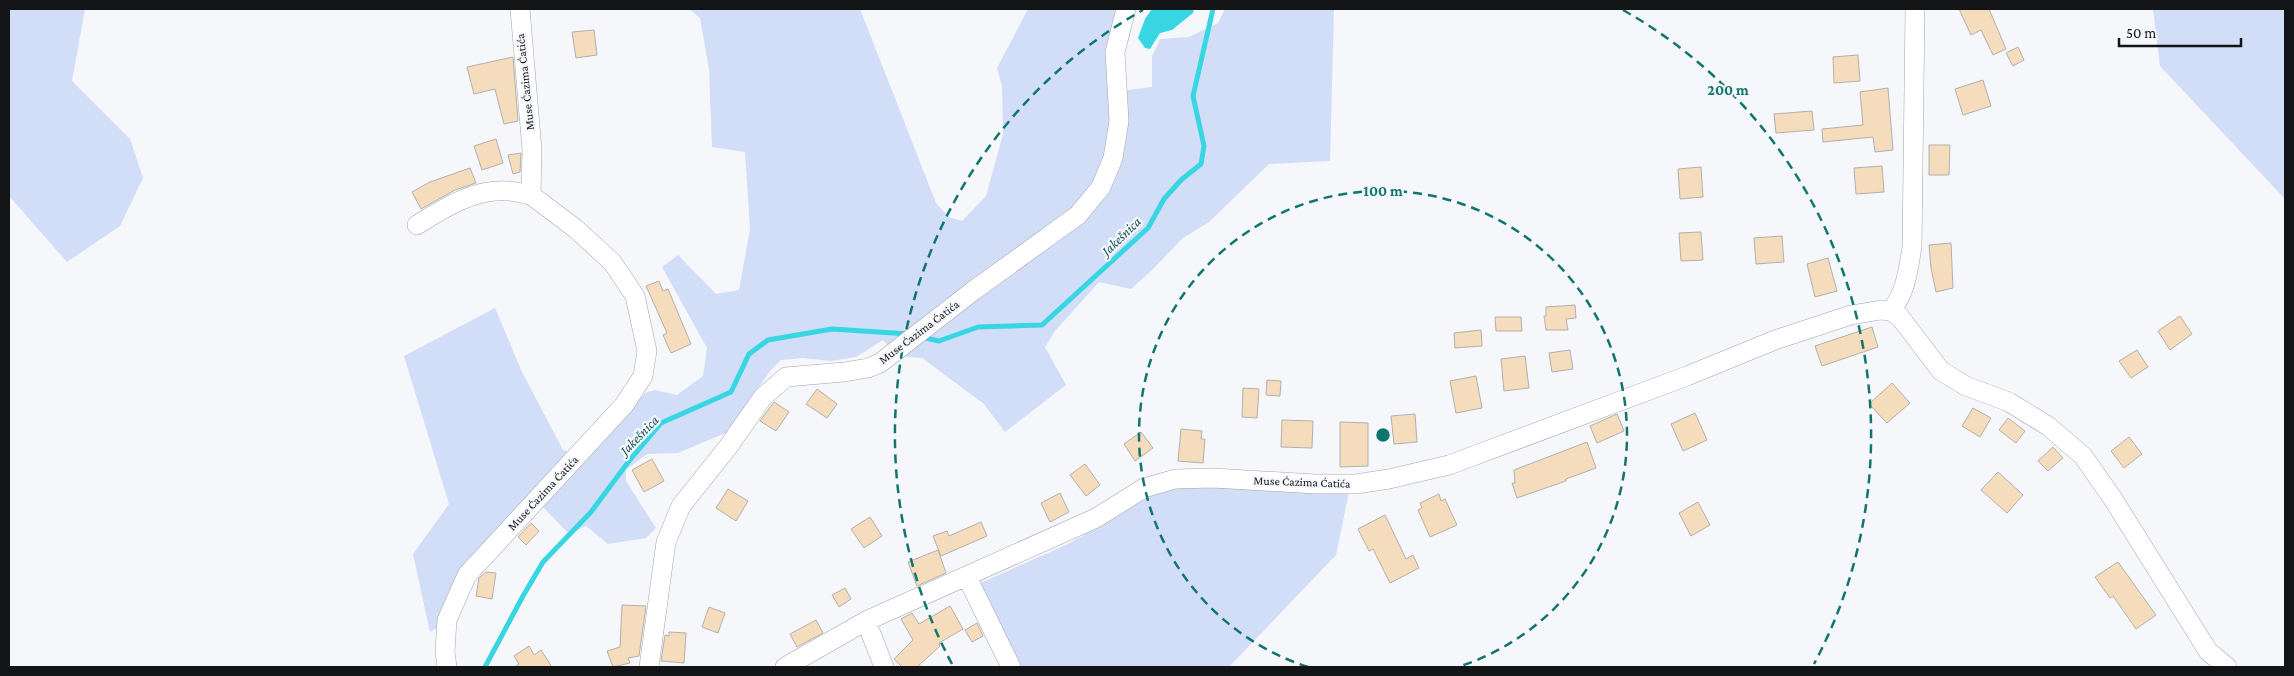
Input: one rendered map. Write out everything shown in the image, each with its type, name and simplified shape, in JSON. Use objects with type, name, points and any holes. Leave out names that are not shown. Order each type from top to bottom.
[{"type":"street","name":"Muse Ćazima Ćatića","points":[[447,667],[445,652],[447,620],[467,575],[624,405],[643,376],[647,351],[635,296],[612,262],[576,229],[531,195],[532,150],[520,9]]},
{"type":"street","name":"Muse Ćazima Ćatića","points":[[649,667],[666,542],[681,506],[728,447],[763,397],[786,377],[844,372],[868,368],[880,363],[1078,215],[1101,187],[1113,158],[1119,121],[1115,52],[1126,9]]},
{"type":"street","points":[[1915,9],[1912,247],[1906,282],[1899,301],[1891,312],[1900,317],[1941,372],[1966,386],[2009,402],[2048,426],[2084,456],[2114,499],[2208,651],[2227,667]]},
{"type":"street","points":[[417,225],[447,207],[482,193],[507,191],[531,195]]},
{"type":"street","name":"Muse Ćazima Ćatića","points":[[785,667],[866,621],[1096,518],[1144,488],[1176,479],[1213,478],[1356,484],[1390,479],[1449,465],[1775,340],[1843,317],[1867,311],[1881,310],[1891,312]]},
{"type":"street","points":[[967,577],[1011,667]]},
{"type":"street","points":[[866,621],[884,667]]},
{"type":"shaded area","points":[[9,9],[85,9],[72,81],[130,139],[143,178],[120,226],[67,262],[9,196]]},
{"type":"shaded area","points":[[689,9],[860,9],[936,203],[949,217],[962,221],[986,196],[1003,134],[1002,86],[997,68],[1028,9],[1119,9],[1110,39],[1112,92],[1152,87],[1152,57],[1160,39],[1189,37],[1218,23],[1225,9],[1334,9],[1330,161],[1269,164],[1209,222],[1183,238],[1131,289],[1099,282],[1055,331],[1045,347],[1066,385],[1005,432],[984,404],[922,358],[897,356],[883,340],[856,357],[831,361],[803,358],[781,360],[770,371],[728,432],[678,453],[647,454],[626,470],[626,481],[656,528],[646,538],[608,544],[586,526],[569,534],[542,506],[526,502],[440,626],[430,632],[413,554],[449,504],[404,356],[495,308],[522,372],[563,450],[586,460],[645,393],[655,390],[677,395],[703,376],[707,348],[662,267],[678,255],[716,294],[739,290],[750,229],[745,152],[712,147],[709,69],[700,18]]},
{"type":"shaded area","points":[[2153,9],[2285,9],[2285,199],[2160,66]]},
{"type":"shaded area","points":[[1206,483],[1349,492],[1336,555],[1229,667],[1021,667],[978,584],[1068,544],[1156,493]]},
{"type":"water","points":[[1152,9],[1194,9],[1193,13],[1172,30],[1160,33],[1150,49],[1145,48],[1138,38],[1145,19]]},
{"type":"building","points":[[1959,9],[1989,9],[2006,49],[1993,55],[1981,30],[1971,35]]},
{"type":"building","points":[[594,30],[597,55],[576,58],[572,32]]},
{"type":"building","points":[[2018,47],[2024,60],[2013,66],[2006,53]]},
{"type":"building","points":[[1858,55],[1860,81],[1834,83],[1833,57]]},
{"type":"building","points":[[513,57],[518,121],[504,124],[495,89],[474,94],[467,67]]},
{"type":"building","points":[[1983,80],[1991,106],[1963,115],[1955,89]]},
{"type":"building","points":[[1888,88],[1893,150],[1875,152],[1873,137],[1823,142],[1822,129],[1863,125],[1860,92]]},
{"type":"building","points":[[1812,111],[1814,130],[1776,133],[1774,114]]},
{"type":"building","points":[[496,139],[503,163],[482,170],[474,146]]},
{"type":"building","points":[[1929,145],[1950,145],[1949,175],[1929,175]]},
{"type":"building","points":[[521,153],[520,172],[513,174],[508,155]]},
{"type":"building","points":[[1882,166],[1884,192],[1856,194],[1854,168]]},
{"type":"building","points":[[1701,167],[1703,197],[1680,199],[1678,169]]},
{"type":"building","points":[[470,168],[476,183],[455,190],[421,209],[412,192],[430,182]]},
{"type":"building","points":[[1701,232],[1703,260],[1681,261],[1679,233]]},
{"type":"building","points":[[1782,236],[1784,262],[1756,264],[1754,238]]},
{"type":"building","points":[[1951,243],[1953,288],[1936,292],[1929,245]]},
{"type":"building","points":[[1828,258],[1837,291],[1815,297],[1807,264]]},
{"type":"building","points":[[659,281],[663,291],[668,289],[691,344],[671,353],[663,335],[667,333],[646,286]]},
{"type":"building","points":[[1575,305],[1576,318],[1566,319],[1568,330],[1546,330],[1544,316],[1546,316],[1546,307]]},
{"type":"building","points":[[2180,316],[2192,334],[2170,350],[2158,331]]},
{"type":"building","points":[[1495,317],[1521,317],[1522,331],[1496,331]]},
{"type":"building","points":[[1872,327],[1878,347],[1822,366],[1815,346]]},
{"type":"building","points":[[1481,330],[1482,346],[1455,348],[1454,333]]},
{"type":"building","points":[[1570,350],[1573,369],[1552,372],[1549,353]]},
{"type":"building","points":[[2137,350],[2148,367],[2131,378],[2119,361]]},
{"type":"building","points":[[1525,356],[1529,388],[1504,391],[1501,359]]},
{"type":"building","points":[[1476,376],[1482,408],[1456,413],[1450,381]]},
{"type":"building","points":[[1267,380],[1281,381],[1280,396],[1266,395]]},
{"type":"building","points":[[1892,383],[1910,403],[1887,423],[1869,404]]},
{"type":"building","points":[[1243,388],[1259,389],[1257,418],[1242,417]]},
{"type":"building","points":[[817,389],[837,404],[827,418],[806,404]]},
{"type":"building","points":[[774,402],[789,412],[776,431],[760,421]]},
{"type":"building","points":[[1973,408],[1991,418],[1980,437],[1962,426]]},
{"type":"building","points":[[1695,413],[1707,440],[1683,451],[1671,424]]},
{"type":"building","points":[[1415,414],[1417,442],[1394,444],[1391,416]]},
{"type":"building","points":[[1617,414],[1624,431],[1597,443],[1590,426]]},
{"type":"building","points":[[2008,418],[2025,431],[2016,443],[1999,430]]},
{"type":"building","points":[[1282,420],[1313,421],[1312,448],[1281,447]]},
{"type":"building","points":[[1340,422],[1368,423],[1368,466],[1340,467]]},
{"type":"building","points":[[1181,429],[1202,431],[1201,439],[1205,439],[1203,463],[1178,461]]},
{"type":"building","points":[[1141,432],[1153,448],[1135,461],[1124,444]]},
{"type":"building","points":[[2129,437],[2142,454],[2124,468],[2111,451]]},
{"type":"building","points":[[1587,442],[1596,468],[1566,479],[1566,481],[1517,498],[1512,483],[1515,483],[1514,470]]},
{"type":"building","points":[[2053,447],[2063,458],[2048,471],[2038,461]]},
{"type":"building","points":[[652,459],[664,481],[644,492],[632,470]]},
{"type":"building","points":[[1085,464],[1100,485],[1086,496],[1070,475]]},
{"type":"building","points":[[1998,472],[2023,495],[2007,513],[1981,490]]},
{"type":"building","points":[[728,489],[748,501],[736,521],[716,508]]},
{"type":"building","points":[[1060,493],[1069,512],[1050,522],[1041,503]]},
{"type":"building","points":[[1439,494],[1441,501],[1445,499],[1457,525],[1430,537],[1418,510],[1422,508],[1420,503]]},
{"type":"building","points":[[1698,502],[1710,525],[1691,536],[1679,513]]},
{"type":"building","points":[[1385,515],[1406,559],[1413,555],[1419,568],[1390,583],[1373,549],[1369,551],[1358,529]]},
{"type":"building","points":[[870,517],[882,536],[864,548],[851,529]]},
{"type":"building","points":[[981,522],[987,536],[941,556],[933,536],[947,531],[949,536]]},
{"type":"building","points":[[531,523],[539,531],[526,545],[518,537]]},
{"type":"building","points":[[938,550],[946,573],[917,586],[908,562]]},
{"type":"building","points":[[2118,562],[2156,615],[2136,629],[2113,596],[2110,598],[2095,577]]},
{"type":"building","points":[[486,572],[496,573],[492,599],[476,596],[479,578]]},
{"type":"building","points":[[845,588],[851,599],[839,607],[832,595]]},
{"type":"building","points":[[622,605],[646,606],[639,656],[628,658],[630,663],[613,667],[607,651],[620,647]]},
{"type":"building","points":[[950,606],[963,629],[939,643],[940,646],[917,667],[902,667],[894,659],[913,640],[901,619],[912,613],[919,624]]},
{"type":"building","points":[[709,607],[725,613],[718,633],[702,627]]},
{"type":"building","points":[[816,620],[823,633],[797,647],[790,634]]},
{"type":"building","points":[[977,623],[983,636],[972,642],[965,630]]},
{"type":"building","points":[[669,632],[686,633],[684,663],[661,661],[665,635],[669,636]]},
{"type":"building","points":[[529,646],[534,655],[541,650],[552,667],[515,667],[519,664],[514,656]]},
{"type":"waterway","name":"Jakešnica","points":[[926,338],[939,341],[978,327],[1042,325],[1148,228],[1164,199],[1181,180],[1201,164],[1204,146],[1193,96],[1213,9]]},
{"type":"waterway","name":"Jakešnica","points":[[485,667],[543,562],[591,512],[629,461],[661,423],[731,392],[749,354],[768,340],[832,329],[909,334]]}]
